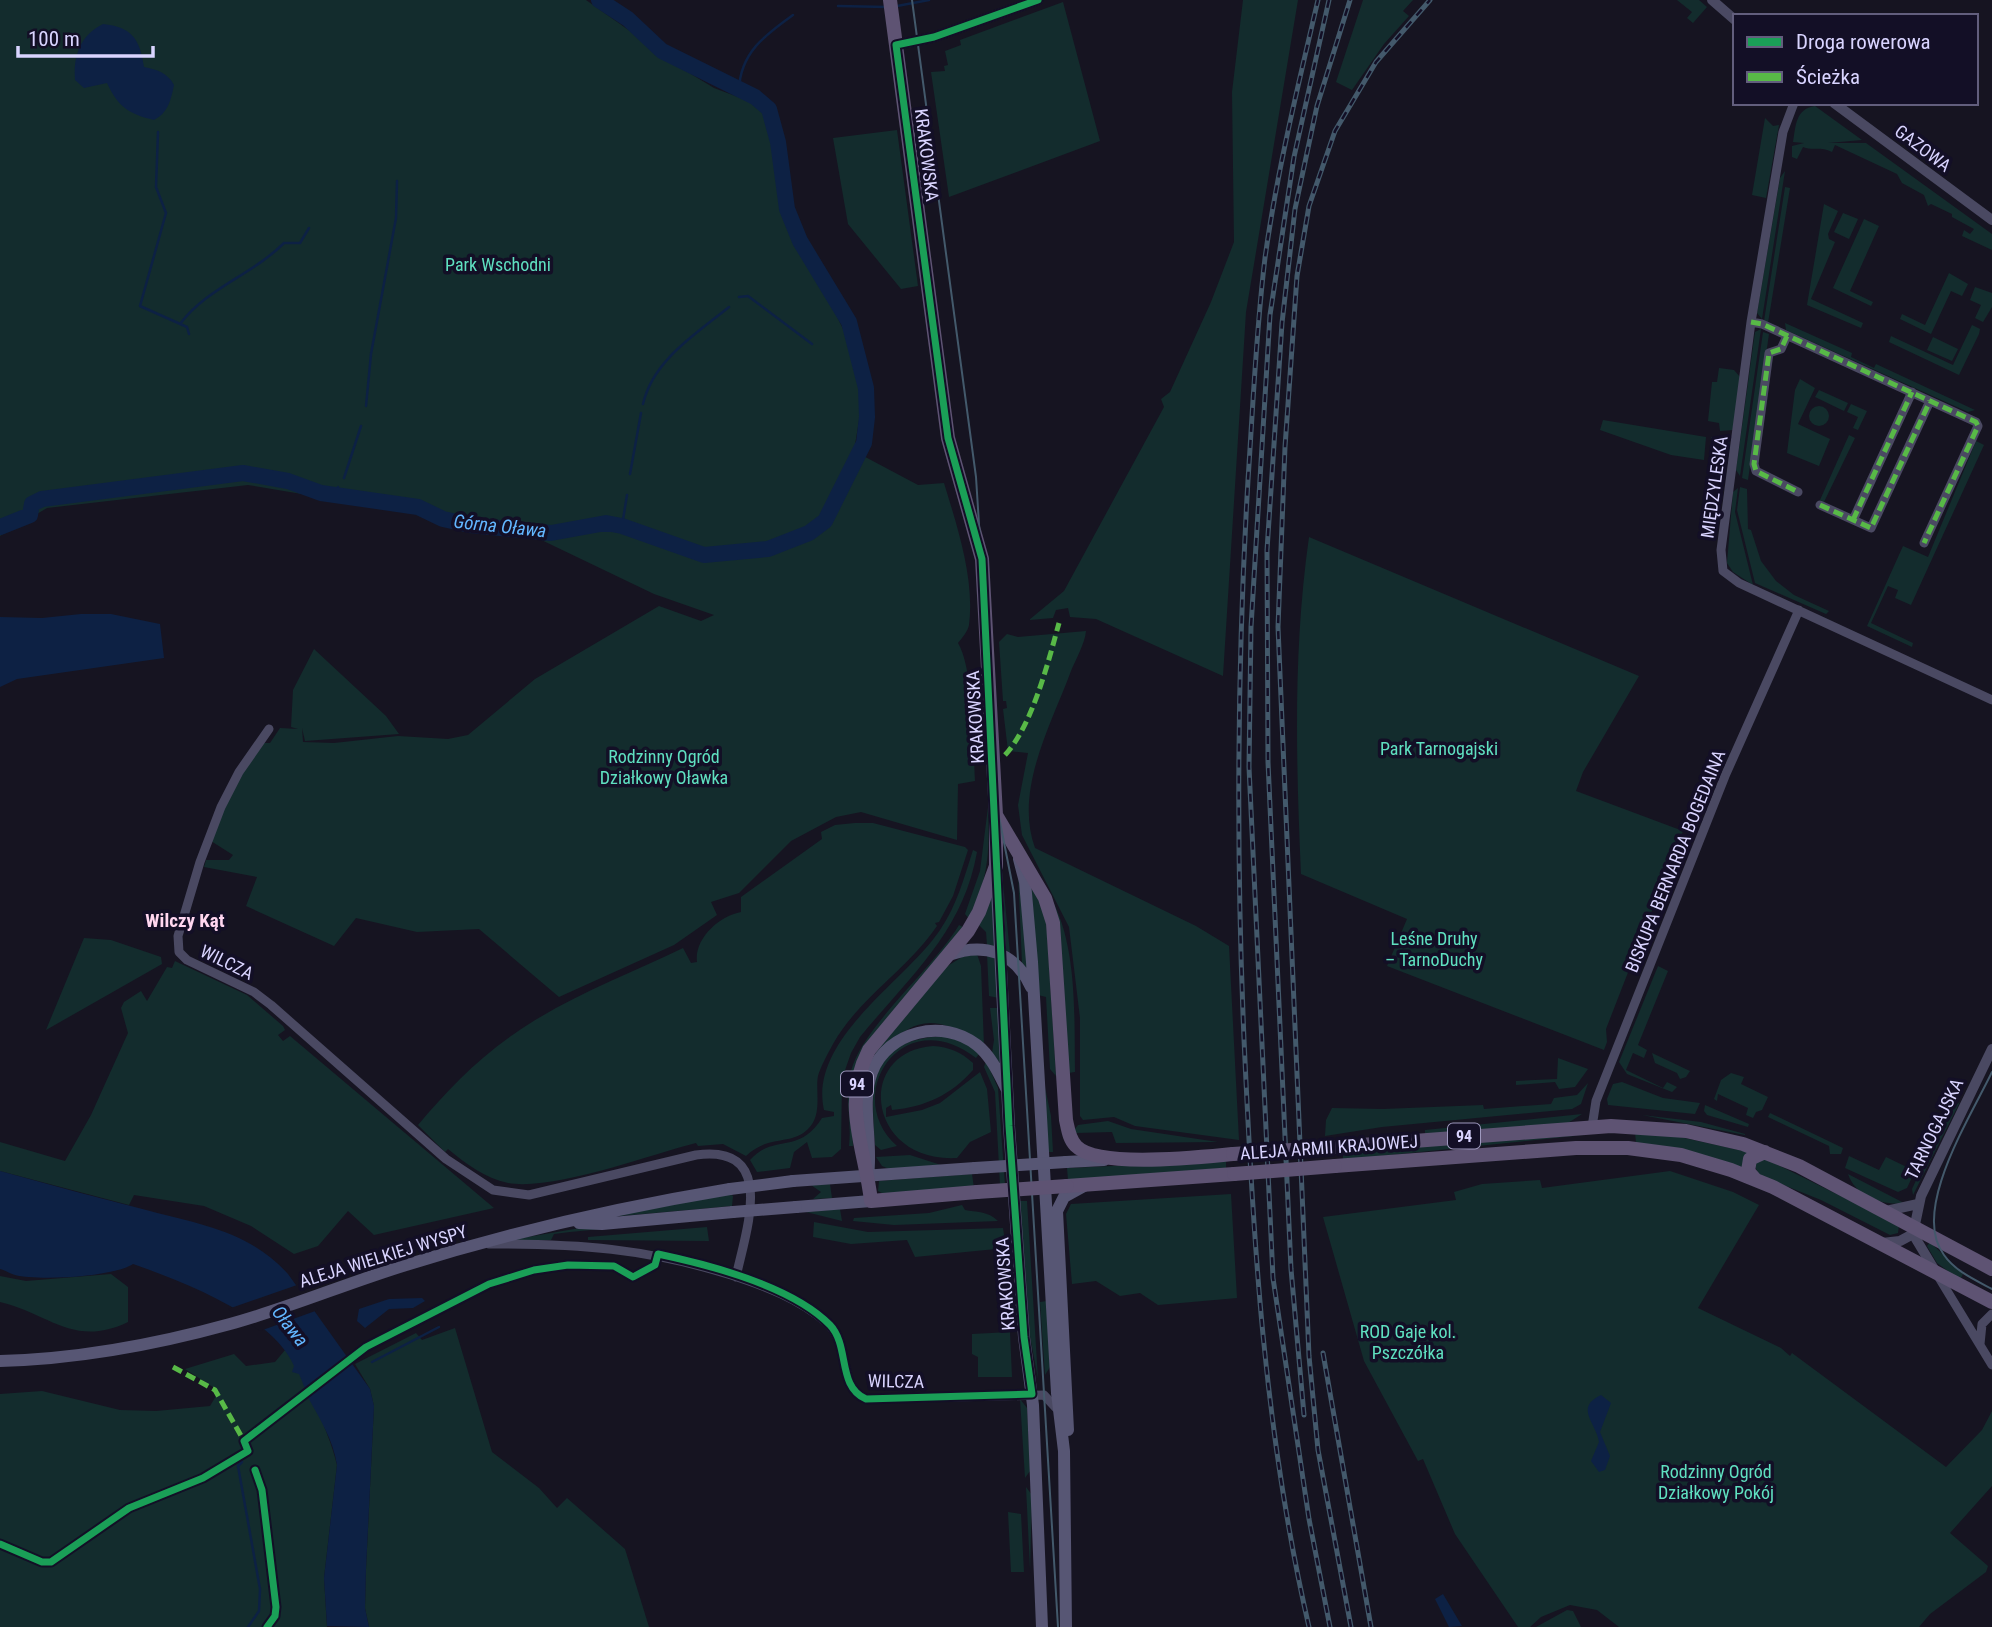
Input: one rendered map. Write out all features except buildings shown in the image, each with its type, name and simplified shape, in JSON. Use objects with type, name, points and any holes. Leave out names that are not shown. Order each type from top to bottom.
[{"type":"main road","name":"94","points":[[891,4],[897,45]]},
{"type":"main road","name":"KRAKOWSKA","points":[[897,45],[948,438],[982,559],[1008,1093],[1024,1337],[1032,1394],[1042,1627]]},
{"type":"main road","name":"94","points":[[996,815],[1045,898],[1053,923],[1066,1120],[1074,1143],[1083,1151],[1112,1159]]},
{"type":"main road","points":[[1014,842],[1026,882],[1063,1451],[1066,1627]]},
{"type":"main road","name":"94","points":[[871,1201],[857,1128],[855,1090],[862,1064],[875,1041],[949,956],[977,916],[996,866]]},
{"type":"main road","points":[[949,956],[974,949],[1001,953],[1018,965],[1032,990]]},
{"type":"main road","points":[[868,1175],[871,1154],[869,1081],[880,1059],[898,1041],[913,1034],[937,1030],[968,1039],[989,1058],[1008,1093]]},
{"type":"main road","name":"ALEJA ARMII KRAJOWEJ","points":[[868,1175],[1233,1154],[1634,1126],[1686,1131],[1765,1152],[1886,1211],[1913,1230],[1992,1269]]},
{"type":"main road","points":[[1592,1127],[1594,1147]]},
{"type":"main road","name":"ALEJA ARMII KRAJOWEJ","points":[[871,1201],[977,1192],[1067,1190],[1087,1185],[1594,1147],[1681,1155],[1755,1179],[1992,1302]]},
{"type":"main road","points":[[1755,1179],[1748,1171],[1750,1159],[1765,1152]]},
{"type":"main road","name":"ALEJA WIELKIEJ WYSPY","points":[[0,1361],[83,1355],[157,1342],[231,1324],[405,1265],[571,1223],[599,1212],[730,1189],[868,1175]]},
{"type":"main road","points":[[1063,1451],[1069,1410],[1057,1218],[1059,1205],[1067,1190]]},
{"type":"main road","name":"ALEJA WIELKIEJ WYSPY","points":[[571,1223],[602,1224],[871,1201]]},
{"type":"street","points":[[897,45],[934,37],[1038,0]]},
{"type":"street","points":[[1712,0],[1733,18]]},
{"type":"street","name":"MIĘDZYLESKA","points":[[1793,105],[1783,132],[1751,322],[1720,559],[1723,570],[1739,583],[1992,700]]},
{"type":"street","name":"GAZOWA","points":[[1837,105],[1992,219]]},
{"type":"street","points":[[1751,322],[1976,422],[1978,426],[1924,543]]},
{"type":"street","name":"MIĘDZYLESKA","points":[[1787,336],[1781,349],[1769,353],[1754,464],[1756,471],[1798,492]]},
{"type":"street","points":[[1853,520],[1912,392]]},
{"type":"street","points":[[1820,505],[1871,528],[1930,401]]},
{"type":"street","name":"BISKUPA BERNARDA BOGEDAINA","points":[[1592,1127],[1596,1101],[1693,857],[1799,610]]},
{"type":"street","name":"WILCZA","points":[[269,729],[232,783],[208,837],[178,936],[179,952],[187,960],[254,992],[446,1159],[493,1190],[529,1195],[696,1155],[722,1153],[729,1156],[746,1169],[751,1188],[736,1277]]},
{"type":"street","name":"TARNOGAJSKA","points":[[1913,1230],[1918,1203],[1992,1049]]},
{"type":"street","points":[[1886,1211],[1918,1203]]},
{"type":"street","points":[[1880,1242],[1894,1242],[1913,1230],[1935,1272],[1992,1365]]},
{"type":"street","name":"WILCZA","points":[[481,1244],[555,1243],[658,1254],[736,1277],[793,1299],[830,1325],[842,1345],[850,1386],[862,1397],[1032,1394]]},
{"type":"street","points":[[1980,1346],[1980,1330],[1992,1314]]},
{"type":"street","points":[[1032,1394],[1051,1398],[1061,1419]]},
{"type":"green space","name":"Park Wschodni","points":[[0,0],[586,0],[691,74],[714,88],[754,103],[768,120],[783,219],[818,278],[846,335],[862,402],[854,451],[918,485],[944,483],[959,535],[967,571],[970,607],[968,627],[958,643],[970,690],[975,781],[958,784],[957,840],[861,812],[836,817],[791,841],[739,893],[711,902],[717,915],[674,945],[559,997],[479,929],[417,932],[356,918],[334,946],[246,906],[257,877],[204,867],[206,860],[229,860],[233,855],[211,841],[233,787],[264,743],[270,743],[280,728],[298,729],[291,727],[293,690],[314,649],[386,716],[399,734],[305,741],[302,728],[303,742],[334,743],[398,736],[448,739],[468,735],[535,679],[659,606],[701,621],[714,615],[654,594],[531,535],[468,532],[409,512],[248,485],[47,508],[0,536]]},
{"type":"green space","points":[[1243,0],[1298,0],[1246,312],[1223,676],[1096,619],[1070,617],[1068,608],[1056,610],[1053,618],[1029,620],[1064,591],[1164,407],[1161,399],[1170,392],[1211,302],[1234,242],[1232,92]]},
{"type":"green space","points":[[1363,0],[1413,0],[1403,11],[1409,16],[1384,44],[1352,90],[1336,82]]},
{"type":"green space","points":[[1677,0],[1699,0],[1707,7],[1693,23],[1687,18],[1692,12]]},
{"type":"green space","points":[[1063,2],[1100,141],[949,197],[931,72],[945,71],[944,66],[948,65],[945,51],[961,45],[960,40]]},
{"type":"green space","points":[[1815,106],[1862,140],[1828,143],[1866,143],[1992,234],[1992,250],[1962,236],[1964,230],[1970,234],[1974,229],[1952,217],[1952,214],[1931,204],[1928,206],[1924,195],[1902,183],[1897,174],[1835,145],[1832,152],[1803,147],[1797,159],[1792,157],[1792,146],[1804,143],[1793,142],[1800,114]]},
{"type":"green space","points":[[1765,118],[1773,126],[1779,125],[1766,198],[1752,195]]},
{"type":"green space","points":[[897,130],[918,286],[901,289],[848,224],[833,138]]},
{"type":"green space","points":[[1785,171],[1762,319],[1757,313],[1780,178]]},
{"type":"green space","points":[[1785,187],[1790,188],[1768,323],[1764,321]]},
{"type":"green space","points":[[1824,204],[1838,211],[1828,234],[1829,239],[1835,242],[1811,299],[1863,323],[1861,328],[1807,305]]},
{"type":"green space","points":[[1843,213],[1858,219],[1849,239],[1834,232]]},
{"type":"green space","points":[[1864,219],[1879,226],[1850,291],[1873,302],[1871,306],[1833,288]]},
{"type":"green space","points":[[1949,273],[1968,284],[1962,296],[1951,291],[1931,334],[1900,319],[1902,314],[1925,325]]},
{"type":"green space","points":[[1975,287],[1992,293],[1992,307],[1983,322],[1975,318],[1981,305],[1970,300]]},
{"type":"green space","points":[[1785,323],[1852,353],[1851,357],[1874,368],[1876,364],[1975,410],[1968,412],[1786,330]]},
{"type":"green space","points":[[1972,325],[1980,329],[1979,334],[1959,375],[1889,342],[1891,336],[1953,365]]},
{"type":"green space","points":[[1761,329],[1740,476],[1736,470],[1755,332]]},
{"type":"green space","points":[[1763,332],[1769,334],[1748,480],[1742,478]]},
{"type":"green space","points":[[1933,337],[1958,349],[1952,361],[1927,350]]},
{"type":"green space","points":[[1719,368],[1734,370],[1740,377],[1733,430],[1720,431],[1719,423],[1708,421],[1712,382],[1717,382]]},
{"type":"green space","points":[[1800,379],[1815,388],[1798,424],[1830,439],[1819,466],[1787,453],[1795,390]]},
{"type":"green space","points":[[1819,390],[1848,403],[1844,411],[1815,397]]},
{"type":"green space","points":[[1851,404],[1867,411],[1858,430],[1853,428],[1858,417],[1847,412]]},
{"type":"green space","points":[[1819,406],[1826,409],[1829,416],[1826,423],[1819,426],[1812,423],[1809,416],[1812,409]]},
{"type":"green space","points":[[1603,420],[1706,437],[1704,460],[1671,455],[1600,430]]},
{"type":"green space","points":[[1849,435],[1855,438],[1824,502],[1820,500]]},
{"type":"green space","points":[[1711,437],[1729,440],[1730,449],[1726,453],[1714,451]]},
{"type":"green space","points":[[1976,441],[1984,445],[1911,605],[1895,598],[1898,590],[1888,586],[1871,623],[1913,643],[1912,647],[1867,626],[1903,546],[1928,557]]},
{"type":"green space","points":[[1740,487],[1747,489],[1748,529],[1751,530],[1761,561],[1776,581],[1794,595],[1829,611],[1826,614],[1755,583],[1737,510]]},
{"type":"green space","points":[[1738,488],[1735,512],[1753,585],[1733,572],[1727,563],[1733,492]]},
{"type":"green space","name":"Park Tarnogajski","points":[[1309,537],[1639,676],[1583,772],[1576,791],[1683,831],[1606,1029],[1607,1042],[1604,1050],[1387,966],[1407,919],[1301,874],[1297,748],[1298,663]]},
{"type":"green space","points":[[1086,631],[1045,735],[1032,781],[1030,826],[1035,848],[1196,926],[1229,946],[1239,1140],[1135,1126],[1114,1117],[1083,1120],[1080,1116],[1080,1018],[1069,927],[1022,835],[1018,805],[1028,753],[1008,751],[1003,709],[1007,708],[1006,701],[1003,701],[999,642],[1007,634],[1018,637]]},
{"type":"green space","points":[[988,807],[989,839],[986,865],[981,890],[970,920],[965,914],[980,871]]},
{"type":"green space","points":[[873,823],[968,850],[953,896],[939,922],[935,923],[937,926],[856,1013],[833,1044],[818,1076],[818,1102],[813,1123],[801,1134],[763,1145],[746,1156],[723,1144],[698,1146],[696,1143],[575,1177],[527,1184],[508,1183],[484,1174],[448,1149],[445,1152],[418,1125],[474,1066],[534,1021],[575,998],[683,948],[691,963],[697,962],[700,945],[710,930],[724,918],[741,912],[741,897],[822,839],[821,832],[835,825]]},
{"type":"green space","points":[[973,850],[977,852],[970,880],[947,930],[915,973],[860,1037],[851,1053],[842,1079],[841,1149],[832,1157],[812,1158],[807,1142],[794,1152],[790,1168],[757,1172],[750,1160],[759,1152],[804,1137],[822,1118],[834,1116],[834,1112],[824,1110],[823,1084],[831,1059],[863,1012],[940,930],[956,901]]},
{"type":"green space","points":[[1001,862],[1010,953],[1006,950]]},
{"type":"green space","points":[[1018,873],[1029,971],[1022,963]]},
{"type":"green space","points":[[1031,882],[1046,916],[1056,1076],[1050,1069],[1046,997],[1038,995]]},
{"type":"green space","points":[[992,892],[995,946],[987,945],[986,932],[977,923]]},
{"type":"green space","points":[[1050,896],[1066,937],[1073,982],[1075,1072],[1068,1073]]},
{"type":"green space","points":[[959,925],[965,928],[857,1061],[850,1091],[853,1146],[849,1146],[849,1081],[858,1054],[883,1017]]},
{"type":"green space","points":[[84,938],[111,940],[161,957],[162,964],[46,1030]]},
{"type":"green space","points":[[977,954],[981,966],[984,1046],[950,1027],[934,1023],[920,1024],[896,1038],[861,1085],[878,1047],[946,967],[962,957]]},
{"type":"green space","points":[[987,954],[994,956],[999,998],[989,996]]},
{"type":"green space","points":[[175,961],[247,995],[283,1026],[285,1030],[278,1035],[283,1041],[290,1036],[494,1208],[374,1235],[348,1211],[318,1246],[294,1254],[251,1226],[204,1206],[134,1195],[129,1205],[0,1171],[0,1142],[65,1161],[91,1115],[128,1033],[121,1008],[124,1002],[141,991],[147,1001],[167,967],[172,968]]},
{"type":"green space","points":[[1658,966],[1668,971],[1638,1045],[1647,1050],[1644,1058],[1633,1053],[1626,1070],[1663,1088],[1667,1082],[1677,1087],[1672,1092],[1627,1074],[1619,1062]]},
{"type":"green space","points":[[990,1008],[999,1008],[1002,1066],[992,1053],[994,1040]]},
{"type":"green space","points":[[945,1036],[966,1043],[979,1054],[976,1058],[949,1043],[925,1041],[904,1047],[888,1062],[878,1081],[875,1103],[881,1125],[897,1146],[881,1150],[875,1145],[873,1122],[875,1084],[880,1068],[888,1055],[901,1045]]},
{"type":"green space","points":[[933,1046],[959,1053],[973,1063],[973,1070],[956,1086],[926,1103],[892,1110],[891,1105],[886,1108],[886,1117],[922,1110],[940,1103],[980,1072],[987,1089],[991,1132],[970,1142],[957,1158],[927,1155],[904,1143],[889,1126],[882,1106],[882,1085],[891,1067],[908,1053]]},
{"type":"green space","points":[[1652,1053],[1690,1071],[1686,1077],[1680,1079],[1677,1073],[1655,1063]]},
{"type":"green space","points":[[1558,1058],[1588,1069],[1575,1087],[1559,1089],[1555,1082],[1516,1085],[1516,1081],[1557,1079]]},
{"type":"green space","points":[[986,1061],[998,1088],[1005,1185],[1000,1185],[995,1092],[984,1067]]},
{"type":"green space","points":[[1731,1073],[1744,1077],[1741,1084],[1768,1097],[1762,1110],[1756,1112],[1753,1118],[1746,1115],[1748,1108],[1718,1094],[1717,1101],[1714,1099],[1721,1080]]},
{"type":"green space","points":[[1622,1082],[1663,1098],[1700,1103],[1695,1114],[1608,1105],[1607,1099],[1613,1084]]},
{"type":"green space","points":[[1588,1083],[1581,1104],[1572,1109],[1382,1127],[1325,1136],[1326,1120],[1332,1108],[1483,1105],[1484,1109],[1551,1104],[1554,1098],[1577,1095]]},
{"type":"green space","points":[[1045,1087],[1051,1116],[1053,1152],[1047,1152]]},
{"type":"green space","points":[[1960,1102],[1913,1195],[1912,1189],[1949,1110]]},
{"type":"green space","points":[[1705,1105],[1749,1124],[1748,1127],[1707,1115],[1704,1111]]},
{"type":"green space","points":[[1770,1113],[1843,1148],[1841,1154],[1830,1154],[1829,1146],[1768,1117]]},
{"type":"green space","points":[[1582,1114],[1568,1123],[1425,1134],[1425,1130]]},
{"type":"green space","points":[[1642,1115],[1701,1122],[1745,1135]]},
{"type":"green space","points":[[1108,1121],[1131,1129],[1218,1142],[1116,1143],[1112,1132],[1076,1133],[1074,1130],[1078,1125]]},
{"type":"green space","points":[[1635,1132],[1671,1135],[1748,1152],[1742,1167],[1636,1143]]},
{"type":"green space","points":[[1584,1135],[1343,1160],[1343,1152]]},
{"type":"green space","points":[[910,1155],[941,1165],[889,1169],[882,1166],[876,1157]]},
{"type":"green space","points":[[1849,1156],[1879,1170],[1886,1157],[1915,1171],[1907,1188],[1898,1192],[1845,1168]]},
{"type":"green space","points":[[1764,1158],[1899,1225],[1898,1233],[1890,1235],[1821,1200],[1759,1175],[1754,1164]]},
{"type":"green space","points":[[1226,1161],[1226,1168],[1068,1180],[1067,1168]]},
{"type":"green space","name":"Rodzinny Ogród Działkowy Pokój","points":[[1670,1171],[1733,1192],[1759,1205],[1698,1308],[1781,1348],[1790,1356],[1792,1353],[1946,1467],[1982,1430],[1992,1411],[1992,1486],[1950,1533],[1988,1566],[1986,1572],[1930,1614],[1919,1627],[1619,1627],[1597,1610],[1570,1605],[1541,1617],[1530,1627],[1518,1627],[1455,1534],[1423,1459],[1418,1461],[1364,1361],[1323,1217],[1456,1200],[1454,1192],[1482,1184],[1540,1180],[1542,1188]]},
{"type":"green space","points":[[972,1174],[974,1188],[884,1194],[878,1191],[879,1181]]},
{"type":"green space","points":[[1848,1174],[1904,1203],[1887,1203],[1863,1194]]},
{"type":"green space","points":[[830,1184],[832,1198],[813,1199],[821,1192],[811,1185]]},
{"type":"green space","points":[[730,1194],[733,1196],[732,1206],[588,1219]]},
{"type":"green space","points":[[1231,1194],[1237,1298],[1158,1305],[1140,1293],[1120,1296],[1096,1281],[1072,1284],[1066,1214],[1071,1204]]},
{"type":"green space","points":[[1020,1201],[1027,1201],[1038,1379],[1030,1336]]},
{"type":"green space","points":[[962,1205],[965,1210],[986,1214],[998,1221],[894,1225],[853,1221],[854,1218],[929,1213]]},
{"type":"green space","points":[[840,1209],[842,1221],[806,1212]]},
{"type":"green space","points":[[729,1217],[554,1234],[551,1240],[510,1240],[580,1228]]},
{"type":"green space","points":[[814,1222],[868,1232],[1003,1228],[1006,1248],[915,1257],[907,1240],[851,1244],[813,1237]]},
{"type":"green space","points":[[707,1227],[709,1241],[588,1240],[588,1237]]},
{"type":"green space","points":[[1930,1242],[1963,1274],[1960,1280],[1937,1263],[1927,1246]]},
{"type":"green space","points":[[111,1274],[128,1287],[128,1322],[109,1329],[92,1332],[77,1330],[0,1302],[0,1276],[26,1281]]},
{"type":"green space","points":[[1047,1301],[1050,1367],[1045,1375],[1040,1302]]},
{"type":"green space","points":[[455,1328],[492,1452],[539,1488],[557,1508],[567,1498],[625,1549],[649,1627],[369,1627],[365,1608],[374,1406],[370,1389],[355,1364],[416,1333],[422,1340]]},
{"type":"green space","points":[[1010,1332],[1012,1377],[978,1377],[978,1357],[972,1354],[972,1334]]},
{"type":"green space","points":[[285,1350],[316,1405],[337,1465],[324,1578],[327,1627],[0,1627],[0,1394],[42,1391],[120,1410],[156,1411],[210,1406],[219,1391],[185,1369],[234,1354],[246,1366],[275,1362]]},
{"type":"green space","points":[[1020,1399],[1027,1408],[1030,1471],[1025,1478]]},
{"type":"green space","points":[[1026,1487],[1032,1495],[1030,1573],[1030,1569]]},
{"type":"green space","points":[[1008,1512],[1021,1514],[1024,1572],[1011,1572]]},
{"type":"green space","points":[[1567,1610],[1573,1611],[1581,1627],[1536,1627]]},
{"type":"water","points":[[103,24],[121,28],[133,36],[140,49],[144,67],[165,74],[174,85],[166,110],[154,120],[125,108],[115,98],[107,83],[84,88],[75,80],[75,62],[80,47],[89,34]]},
{"type":"water","points":[[111,614],[160,624],[164,658],[17,679],[0,687],[0,617],[42,618]]},
{"type":"water","name":"Oława","points":[[0,1171],[225,1232],[258,1248],[288,1274],[370,1389],[374,1406],[365,1608],[369,1627],[327,1626],[324,1578],[337,1465],[326,1431],[299,1374],[292,1372],[294,1366],[283,1348],[266,1331],[223,1302],[133,1264],[110,1272],[58,1278],[26,1277],[0,1269]]},
{"type":"water","points":[[422,1298],[425,1301],[413,1308],[389,1309],[365,1328],[357,1321],[359,1309],[389,1299]]},
{"type":"water","points":[[1601,1395],[1611,1403],[1600,1432],[1610,1456],[1605,1470],[1599,1472],[1591,1461],[1599,1442],[1588,1410],[1593,1400]]},
{"type":"water","points":[[1443,1594],[1462,1626],[1449,1627],[1435,1599]]},
{"type":"pier","points":[[300,1284],[318,1310],[260,1331],[228,1309]]},
{"type":"waterway","name":"Górna Oława","points":[[0,527],[30,515],[32,504],[42,499],[243,473],[288,481],[321,493],[418,507],[443,519],[470,525],[551,533],[606,523],[622,526],[704,555],[768,549],[809,533],[825,521],[864,443],[866,388],[849,322],[800,241],[787,209],[778,142],[769,109],[755,97],[662,51],[628,19],[599,0]]},
{"type":"waterway","points":[[897,6],[929,0]]},
{"type":"waterway","points":[[838,6],[887,7]]},
{"type":"waterway","points":[[739,90],[740,77],[749,55],[764,38],[793,15]]},
{"type":"waterway","points":[[158,132],[156,187],[166,213],[140,306],[187,327],[189,334]]},
{"type":"waterway","points":[[366,406],[371,354],[396,218],[397,181]]},
{"type":"waterway","points":[[180,324],[203,301],[284,243],[300,243],[309,228]]},
{"type":"waterway","points":[[739,297],[748,296],[812,344]]},
{"type":"waterway","points":[[643,404],[648,388],[666,361],[729,307]]},
{"type":"waterway","points":[[630,474],[641,413]]},
{"type":"waterway","points":[[344,478],[361,426]]},
{"type":"waterway","points":[[334,495],[338,487]]},
{"type":"waterway","points":[[622,526],[627,495]]},
{"type":"waterway","points":[[372,1362],[439,1327]]},
{"type":"waterway","points":[[242,1462],[238,1466],[260,1589],[259,1611],[248,1627]]},
{"type":"tram line","points":[[912,0],[976,477],[997,807],[1014,893],[1058,1627]]},
{"type":"tram line","points":[[1992,1072],[1947,1163],[1934,1214],[1935,1236],[1944,1255],[1972,1279],[1992,1289]]},
{"type":"railway","points":[[1309,1627],[1281,1481],[1257,1262],[1241,969],[1239,760],[1244,550],[1262,285],[1282,161],[1318,0]]},
{"type":"railway","points":[[1329,0],[1294,157],[1270,315],[1251,627],[1249,767],[1273,1278],[1309,1519],[1330,1627]]},
{"type":"railway","points":[[1304,1415],[1291,1269],[1268,762],[1267,550],[1282,323],[1295,209],[1317,106],[1350,0]]},
{"type":"railway","points":[[1351,1627],[1318,1450],[1309,1356],[1278,627],[1285,447],[1297,276],[1309,206],[1335,131],[1376,62],[1430,0]]},
{"type":"railway","points":[[1323,1353],[1371,1627]]},
{"type":"marked path","points":[[1751,322],[1762,324],[1976,422],[1978,426],[1924,543]]},
{"type":"marked path","points":[[1787,336],[1781,349],[1769,353],[1754,464],[1756,471],[1798,492]]},
{"type":"marked path","points":[[1853,520],[1912,392]]},
{"type":"marked path","points":[[1820,505],[1871,528],[1930,401]]},
{"type":"marked path","points":[[1005,755],[1015,743],[1031,711],[1059,623]]},
{"type":"marked path","points":[[173,1367],[215,1390],[244,1441]]},
{"type":"cycle path","points":[[0,1544],[42,1562],[51,1562],[129,1508],[203,1478],[248,1451],[244,1441],[366,1347],[489,1284],[534,1270],[568,1265],[614,1266],[633,1277],[655,1265],[658,1254],[726,1271],[773,1289],[795,1299],[830,1325],[840,1344],[851,1385],[866,1399],[1032,1394],[1024,1337],[1009,1126],[982,559],[948,438],[896,45],[934,37],[1038,0]]},
{"type":"cycle path","points":[[255,1470],[262,1490],[276,1607],[275,1616],[267,1627]]},
{"type":"district","name":"Wilczy Kąt","points":[[185,920]]},
{"type":"park label","name":"Rodzinny Ogród Działkowy Oławka","points":[[664,766]]},
{"type":"park label","name":"Leśne Druhy – TarnoDuchy","points":[[1434,948]]},
{"type":"park label","name":"ROD Gaje kol. Pszczółka","points":[[1408,1341]]}]
